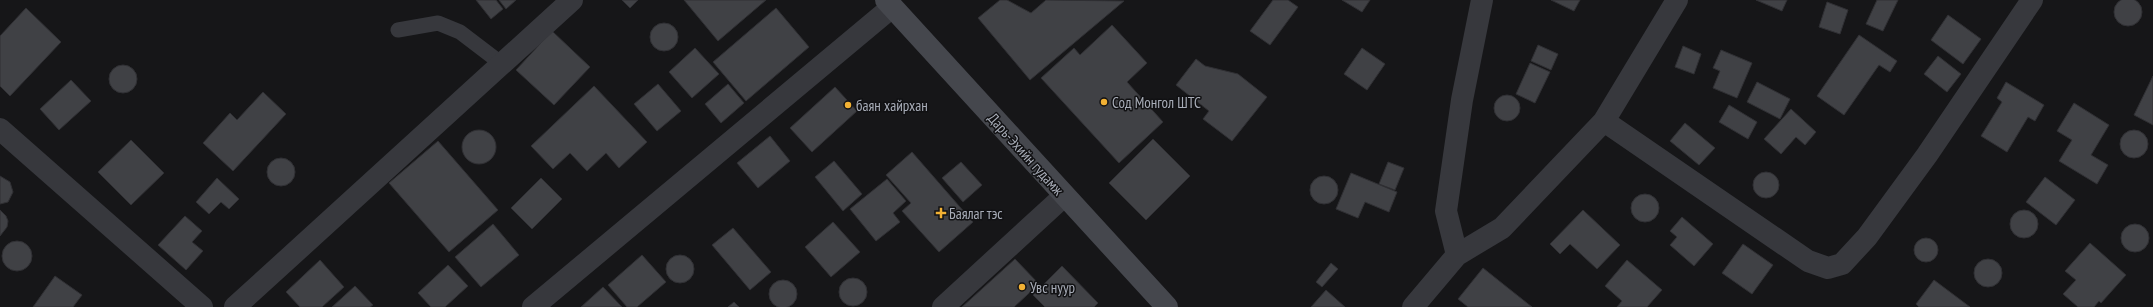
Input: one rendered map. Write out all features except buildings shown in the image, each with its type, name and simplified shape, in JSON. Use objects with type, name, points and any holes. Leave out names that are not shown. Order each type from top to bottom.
[{"type":"main road","name":"Дарь-Эхийн гудамж","points":[[889,3],[1167,307]]},
{"type":"street","points":[[235,307],[572,0]]},
{"type":"street","points":[[1457,255],[1446,211],[1462,100],[1482,0]]},
{"type":"street","points":[[1413,307],[1457,255],[1502,228],[1604,121],[1677,0]]},
{"type":"street","points":[[1604,121],[1808,261],[1828,268],[1842,264],[1867,237],[1927,154],[2032,0]]},
{"type":"street","points":[[533,307],[889,3]]},
{"type":"street","points":[[0,129],[202,307]]},
{"type":"street","points":[[943,307],[1064,196]]},
{"type":"lane","points":[[398,30],[438,23],[460,32],[502,64]]},
{"type":"place","name":"Сод Монгол ШТС","points":[[1104,102]]},
{"type":"place","name":"баян хайрхан","points":[[848,105]]},
{"type":"place","name":"Баялаг тэс","points":[[941,213]]},
{"type":"place","name":"Увс нуур","points":[[1022,287]]}]
